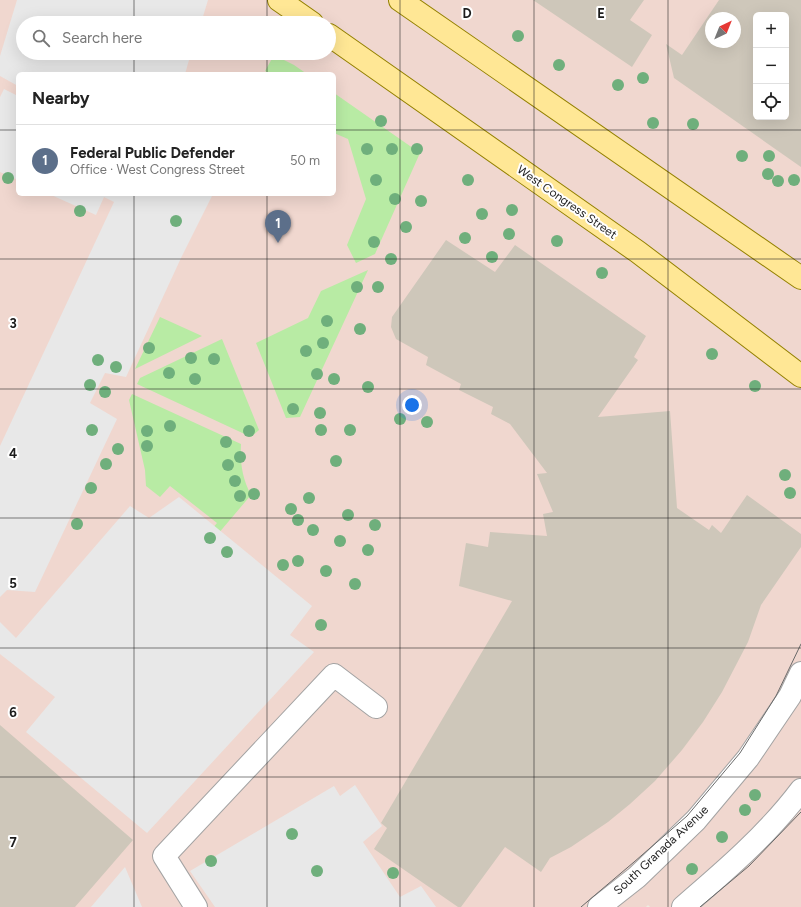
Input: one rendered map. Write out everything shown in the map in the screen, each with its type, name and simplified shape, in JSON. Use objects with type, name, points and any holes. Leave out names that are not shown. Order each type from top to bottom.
[{"type":"main road","points":[[279,0],[302,16]]},
{"type":"main road","points":[[400,0],[801,278]]},
{"type":"main road","name":"West Congress Street","points":[[336,40],[638,252],[801,376]]},
{"type":"street","name":"South Granada Avenue","points":[[599,907],[637,876],[696,820],[748,758],[790,696],[801,673]]},
{"type":"street","points":[[196,907],[164,856],[334,675],[376,707]]},
{"type":"street","points":[[684,907],[741,856],[789,806],[801,790]]},
{"type":"shaded area","points":[[0,0],[801,0],[801,907],[650,907],[648,905],[646,907],[0,907]]},
{"type":"shaded area","points":[[17,0],[208,0],[203,16],[16,16],[16,60],[189,60],[186,72],[16,72],[16,85],[0,76],[0,56]]},
{"type":"shaded area","points":[[4,89],[16,95],[16,179],[0,172],[0,97]]},
{"type":"shaded area","points":[[53,196],[212,196],[181,258],[126,377],[105,373],[90,403],[117,419],[35,592],[7,590],[0,597],[0,446],[114,202],[104,197],[96,215]]},
{"type":"shaded area","points":[[179,497],[312,606],[290,635],[314,652],[147,833],[26,732],[55,697],[0,654],[0,622],[16,638],[130,506],[149,518]]},
{"type":"shaded area","points":[[355,785],[382,826],[363,842],[400,897],[421,886],[436,907],[215,907],[190,871],[334,786],[340,796]]},
{"type":"shaded area","points":[[125,867],[142,907],[91,907]]},
{"type":"green space","points":[[271,60],[284,60],[304,72],[267,72],[265,71]]},
{"type":"green space","points":[[336,94],[420,153],[375,254],[356,263],[347,245],[366,199],[348,139],[336,134]]},
{"type":"green space","points":[[368,270],[300,417],[286,418],[256,343],[308,318],[321,291]]},
{"type":"green space","points":[[160,317],[202,336],[135,369]]},
{"type":"green space","points":[[222,339],[259,430],[251,437],[137,384],[140,378]]},
{"type":"green space","points":[[132,394],[241,444],[242,470],[251,495],[212,541],[205,537],[217,523],[170,486],[160,497],[146,486],[145,470],[129,400]]},
{"type":"building","points":[[533,0],[644,0],[630,20],[652,35],[632,67]]},
{"type":"building","points":[[719,0],[801,0],[801,167],[674,78],[666,44],[682,55],[705,21],[705,48],[741,48],[741,12],[711,12]]},
{"type":"building","points":[[446,240],[495,272],[515,245],[646,336],[634,357],[638,360],[598,417],[670,411],[677,508],[709,530],[712,525],[721,533],[747,495],[801,534],[801,547],[761,605],[748,642],[722,692],[703,722],[682,750],[655,781],[608,822],[571,847],[550,858],[541,872],[505,847],[461,907],[458,907],[374,849],[387,828],[381,823],[512,601],[459,586],[466,543],[488,547],[490,532],[547,536],[543,514],[553,512],[537,474],[547,473],[510,424],[491,414],[493,407],[459,390],[461,384],[426,365],[428,357],[396,339],[391,327],[392,317]]},
{"type":"building","points":[[0,725],[133,840],[75,907],[0,907]]},
{"type":"tram line","points":[[581,907],[687,816],[740,753],[776,696],[801,644]]},
{"type":"tram line","points":[[700,907],[749,866],[801,812]]},
{"type":"place","name":"Federal Public Defender","points":[[278,243]]}]
